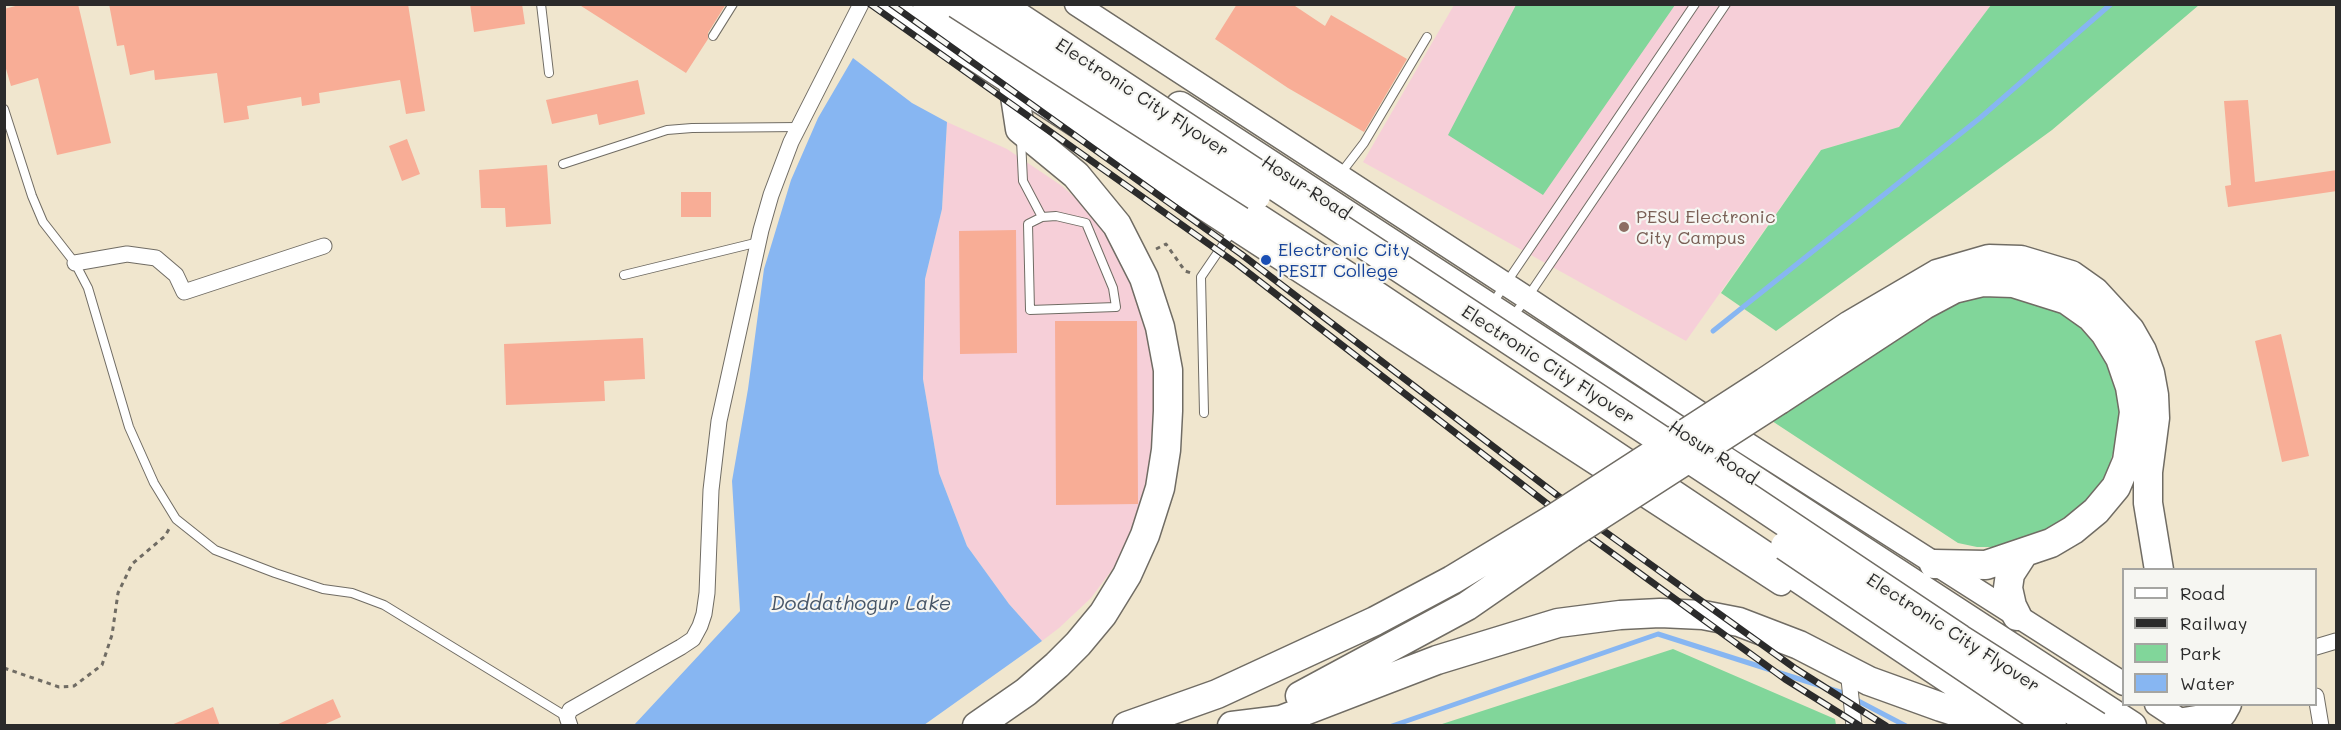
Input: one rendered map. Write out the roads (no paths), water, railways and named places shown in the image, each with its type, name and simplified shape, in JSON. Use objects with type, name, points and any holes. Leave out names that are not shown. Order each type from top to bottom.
[{"type":"highway","points":[[927,4],[1337,270],[2019,726]]},
{"type":"highway","name":"Electronic City Flyover","points":[[957,4],[1479,340],[2052,726]]},
{"type":"highway","name":"Electronic City Flyover","points":[[999,4],[1960,639],[2097,726]]},
{"type":"highway","name":"Hosur Road","points":[[1022,4],[1502,304],[2132,726]]},
{"type":"highway","points":[[977,726],[1026,692],[1057,665],[1103,614],[1127,575],[1145,535],[1160,488],[1166,450],[1168,370],[1160,327],[1144,278],[1117,225],[1076,175],[1020,129],[1009,57]]},
{"type":"highway","points":[[1772,391],[1860,319],[1937,274],[1989,259],[2021,260],[2071,275],[2095,292],[2130,330],[2142,351],[2150,373],[2155,418],[2148,472],[2148,503],[2159,568]]},
{"type":"highway","points":[[1127,726],[1217,694],[1375,621],[1562,526],[1772,391],[1954,289],[1983,282],[2013,283],[2067,300],[2091,316],[2105,333],[2120,358],[2132,395],[2134,412],[2132,434],[2127,460],[2116,487],[2096,511],[2073,530],[2051,543],[1986,565],[1934,564]]},
{"type":"highway","points":[[1231,726],[1298,697],[1467,606],[1562,526]]},
{"type":"highway","points":[[2017,616],[2008,588],[2010,574],[2023,554]]},
{"type":"highway","points":[[1231,726],[1281,720],[1437,660],[1558,623],[1620,615],[1703,615],[1739,622],[1799,645],[1869,681],[1941,708],[2000,726]]},
{"type":"highway","points":[[2187,724],[2215,717],[2222,713],[2226,706]]},
{"type":"highway","points":[[2228,706],[2242,726]]},
{"type":"street","points":[[568,721],[570,710],[681,647],[693,639],[700,626],[707,593],[711,490],[719,421],[771,195],[799,127],[861,4]]},
{"type":"street","points":[[889,4],[2000,726]]},
{"type":"street","name":"Hosur Road","points":[[1076,4],[1103,13],[1339,176],[1502,304],[1527,298],[1727,431],[2122,683]]},
{"type":"street","points":[[75,263],[127,254],[156,258],[176,275],[184,292],[324,246]]},
{"type":"street","points":[[2317,647],[2337,641]]},
{"type":"street","points":[[1848,670],[1854,726]]},
{"type":"street","points":[[2317,702],[2321,726]]},
{"type":"street","points":[[2158,706],[2187,724]]},
{"type":"lane","points":[[541,4],[549,73]]},
{"type":"lane","points":[[713,36],[733,4]]},
{"type":"lane","points":[[1502,304],[1695,4]]},
{"type":"lane","points":[[1527,298],[1726,4]]},
{"type":"lane","points":[[1339,176],[1364,143],[1427,37]]},
{"type":"lane","points":[[4,109],[32,196],[43,222],[75,263],[88,288],[129,427],[154,483],[176,519],[215,550],[323,589],[352,593],[384,605],[568,721]]},
{"type":"lane","points":[[563,164],[667,130],[799,127]]},
{"type":"lane","points":[[1020,129],[1023,182],[1042,217]]},
{"type":"lane","points":[[1056,216],[1086,223],[1113,288],[1116,307],[1030,310],[1028,224],[1042,217],[1056,216]]},
{"type":"lane","points":[[1204,414],[1201,277],[1234,229]]},
{"type":"lane","points":[[624,275],[759,242]]},
{"type":"water","name":"Doddathogur Lake","points":[[853,58],[912,103],[947,122],[942,209],[925,279],[923,379],[939,473],[967,546],[1009,604],[1042,641],[924,725],[634,725],[740,611],[732,481],[748,389],[764,269],[791,180],[818,118]]},
{"type":"waterway","points":[[1713,331],[1980,118],[2111,4]]},
{"type":"waterway","points":[[1392,726],[1658,634],[1843,693],[1906,726]]},
{"type":"railway","points":[[870,4],[1237,264],[1594,540],[1785,679],[1860,726]]},
{"type":"railway","points":[[891,4],[1241,254],[1604,531],[1796,669],[1886,726]]},
{"type":"place","name":"PESU Electronic City Campus","points":[[1624,227]]},
{"type":"place","name":"Electronic City PESIT College","points":[[1266,260]]}]
